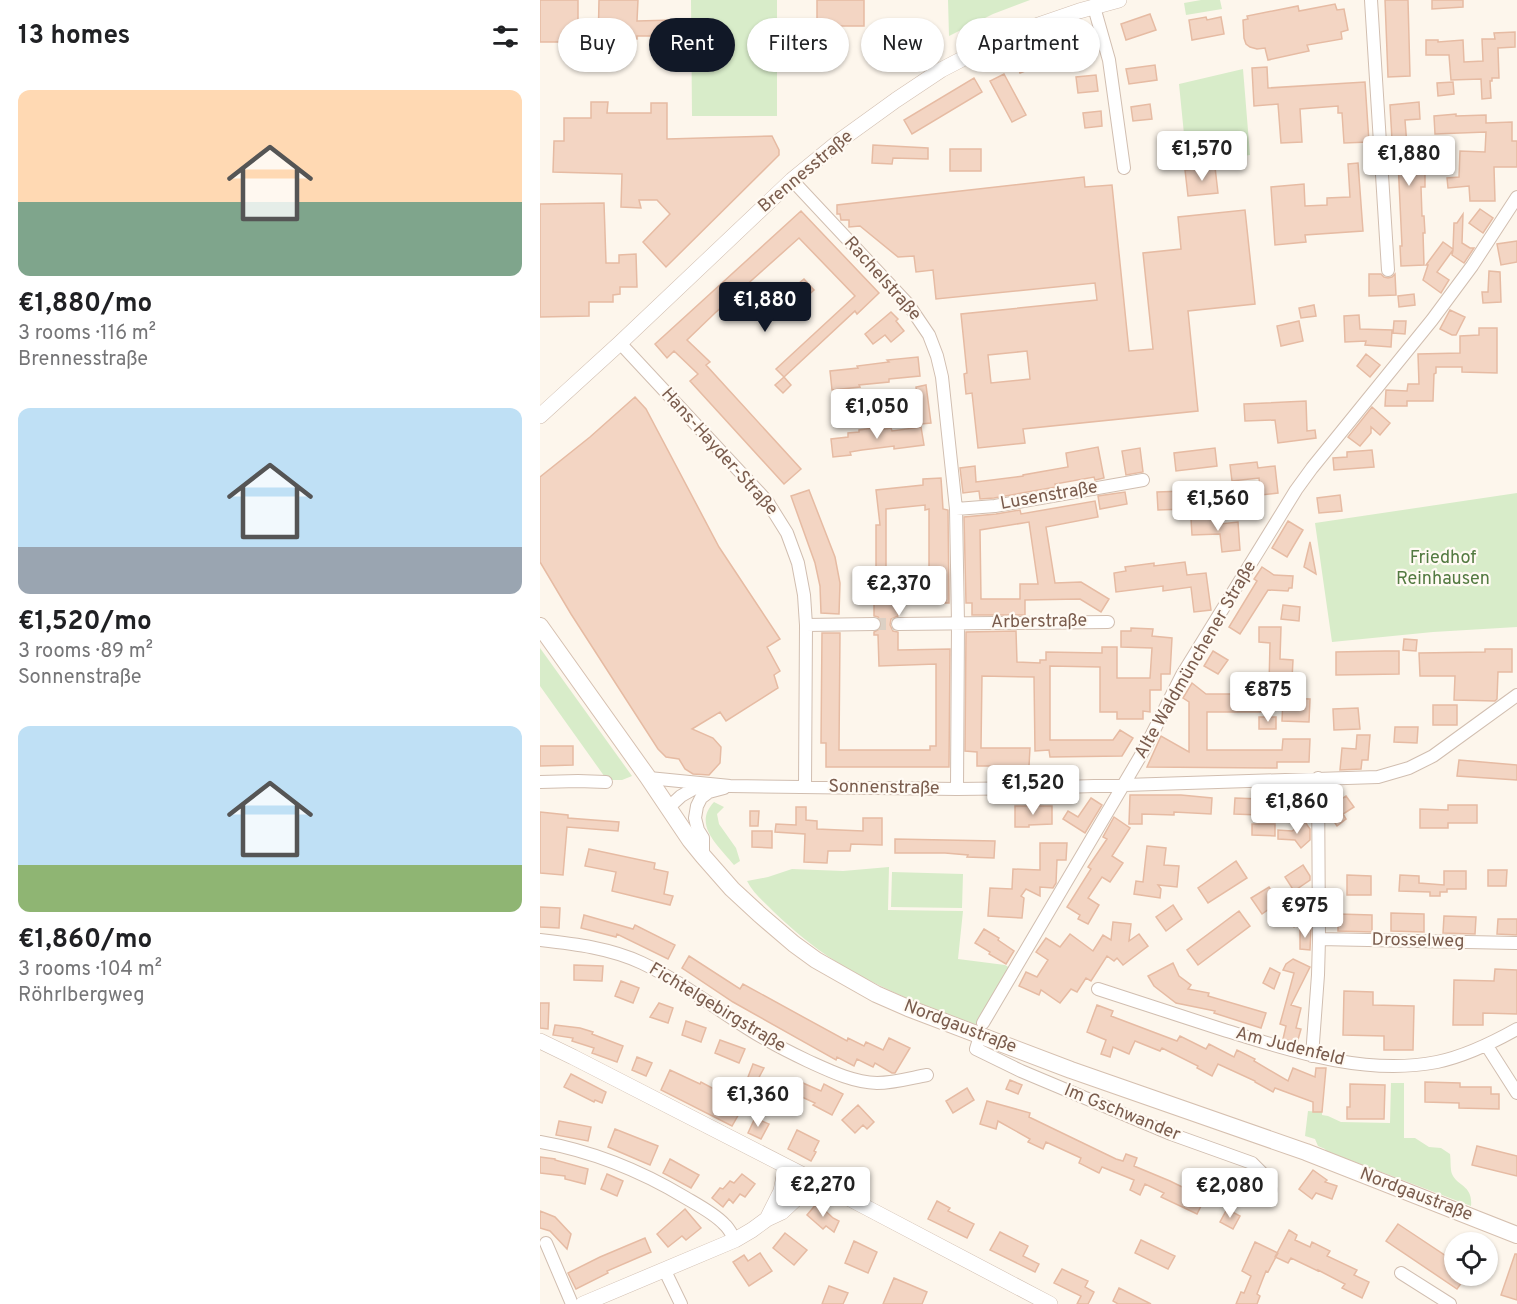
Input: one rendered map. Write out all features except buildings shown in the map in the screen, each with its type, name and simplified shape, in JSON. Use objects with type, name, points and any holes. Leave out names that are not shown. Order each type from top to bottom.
[{"type":"main road","name":"Nordgaustraße","points":[[540,626],[704,856],[732,889],[794,944],[816,960],[876,994],[982,1030],[1071,1070],[1305,1152],[1517,1235]]},
{"type":"street","name":"Brennesstraße","points":[[540,416],[792,180],[887,106],[941,70],[995,42],[1015,33],[1119,0]]},
{"type":"street","points":[[1371,0],[1388,270]]},
{"type":"street","points":[[1094,7],[1109,60],[1124,168]]},
{"type":"street","name":"Rachelstraße","points":[[792,180],[908,304],[929,335],[938,356],[956,509],[957,789]]},
{"type":"street","name":"Alte Waldmünchener Straße","points":[[982,1030],[1144,750],[1182,675],[1296,490],[1472,266],[1517,197]]},
{"type":"street","name":"Hans-Hayder-Straße","points":[[620,343],[767,501],[787,533],[798,563],[807,625],[805,787]]},
{"type":"street","name":"Lusenstraße","points":[[956,509],[995,506],[1143,480]]},
{"type":"street","name":"Arberstraße","points":[[898,624],[1108,622]]},
{"type":"street","points":[[807,625],[874,624]]},
{"type":"street","name":"Sonnenstraße","points":[[649,778],[730,786],[957,789],[1378,777],[1409,768],[1433,756],[1517,695]]},
{"type":"street","points":[[1312,1056],[1319,939],[1317,778]]},
{"type":"street","points":[[540,782],[606,782]]},
{"type":"street","points":[[668,808],[681,796],[703,783]]},
{"type":"street","name":"Sonnenstraße","points":[[704,856],[703,838],[695,818],[697,806],[701,798],[710,792],[730,786]]},
{"type":"street","name":"Drosselweg","points":[[1319,939],[1516,942]]},
{"type":"street","name":"Fichtelgebirgstraße","points":[[540,940],[596,948],[640,962],[681,984],[748,1029],[844,1077],[878,1083],[927,1075]]},
{"type":"street","name":"Am Judenfeld","points":[[1098,989],[1312,1056],[1376,1065],[1422,1064],[1448,1059],[1487,1046],[1517,1029]]},
{"type":"street","name":"Im Gschwander","points":[[982,1030],[976,1049],[1021,1071],[1171,1134],[1252,1163],[1262,1173],[1271,1190]]},
{"type":"street","points":[[540,1041],[1050,1304]]},
{"type":"street","points":[[1487,1046],[1517,1093]]},
{"type":"street","points":[[540,1142],[593,1155],[625,1166],[700,1206],[724,1224],[735,1240]]},
{"type":"street","points":[[767,1219],[781,1191],[786,1166]]},
{"type":"street","points":[[583,1304],[735,1240],[782,1212],[812,1180]]},
{"type":"street","points":[[546,1243],[572,1304]]},
{"type":"street","points":[[665,1270],[681,1304]]},
{"type":"street","points":[[1401,1273],[1450,1304]]},
{"type":"green space","points":[[691,0],[777,0],[777,18],[747,18],[747,72],[777,72],[777,116],[692,116],[692,72],[735,72],[735,18],[691,18]]},
{"type":"green space","points":[[948,0],[1030,0],[985,18],[956,18],[956,32],[949,36]]},
{"type":"green space","points":[[1220,0],[1222,9],[1186,15],[1184,3]]},
{"type":"green space","points":[[1243,69],[1250,155],[1187,164],[1179,84]]},
{"type":"green space","name":"Friedhof Reinhausen","points":[[1517,493],[1517,627],[1433,632],[1332,642],[1315,523]]},
{"type":"green space","points":[[540,648],[632,776],[622,780],[607,780],[540,686]]},
{"type":"green space","points":[[714,802],[724,807],[717,814],[719,824],[736,848],[740,861],[734,865],[715,843],[707,827],[708,811]]},
{"type":"green space","points":[[889,867],[888,910],[963,911],[958,959],[1005,965],[1010,968],[977,1026],[887,989],[835,961],[781,919],[747,881],[792,869],[843,871]]},
{"type":"green space","points":[[892,872],[963,874],[962,908],[891,907]]},
{"type":"green space","points":[[1391,1083],[1404,1083],[1404,1138],[1415,1138],[1429,1147],[1441,1148],[1450,1154],[1452,1174],[1470,1194],[1471,1206],[1326,1151],[1318,1146],[1315,1139],[1305,1136],[1308,1111],[1322,1112],[1322,1115],[1341,1122],[1390,1123]]},
{"type":"tunnel","points":[[874,624],[898,624]]}]
